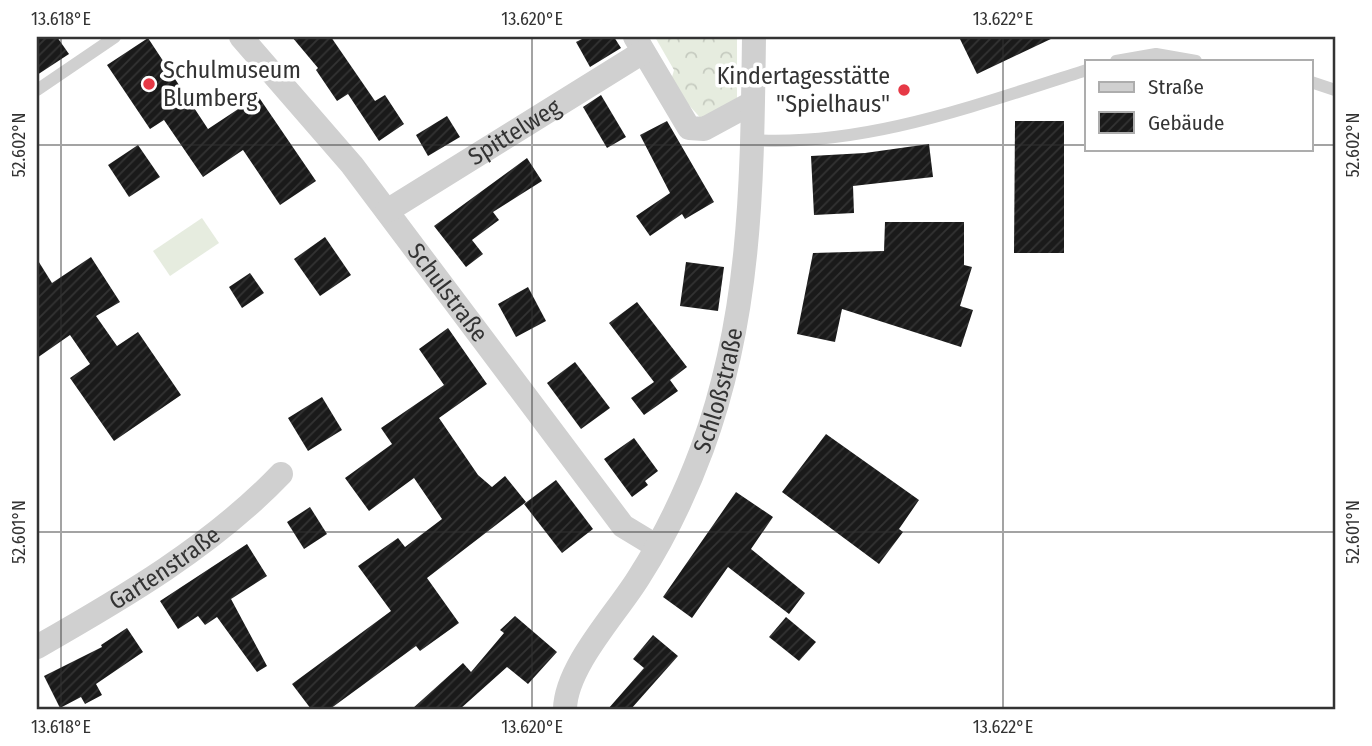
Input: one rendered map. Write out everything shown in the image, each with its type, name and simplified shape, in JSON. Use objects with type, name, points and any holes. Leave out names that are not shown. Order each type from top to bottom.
[{"type":"street","name":"Schulstraße","points":[[241,37],[352,165],[623,526],[656,547]]},
{"type":"street","name":"Schloßstraße","points":[[565,709],[578,669],[640,576],[702,449],[734,339],[750,225],[754,37]]},
{"type":"street","name":"Spittelweg","points":[[387,211],[639,44]]},
{"type":"street","points":[[639,44],[690,128],[704,129],[752,103]]},
{"type":"street","name":"Gartenstraße","points":[[37,647],[111,605],[166,568],[250,505],[281,474]]},
{"type":"lane","points":[[37,90],[115,37]]},
{"type":"lane","points":[[1122,60],[1156,54],[1190,60]]},
{"type":"lane","points":[[751,140],[789,142],[931,119],[1085,71]]},
{"type":"lane","points":[[1312,82],[1335,90]]},
{"type":"green space","points":[[655,37],[737,37],[737,106],[705,123],[670,84],[674,70]]},
{"type":"green space","points":[[202,218],[219,243],[170,276],[153,251]]},
{"type":"building","points":[[37,37],[57,37],[69,54],[37,75]]},
{"type":"building","points":[[292,37],[331,37],[375,101],[385,95],[404,124],[379,141],[348,94],[337,101],[316,70],[318,68]]},
{"type":"building","points":[[586,37],[614,37],[621,48],[590,67],[576,42]]},
{"type":"building","points":[[959,37],[1055,37],[977,74]]},
{"type":"building","points":[[148,38],[208,129],[258,96],[316,181],[280,205],[243,150],[203,177],[164,120],[150,129],[107,65]]},
{"type":"building","points":[[601,95],[626,137],[607,148],[583,107]]},
{"type":"building","points":[[447,116],[460,137],[428,156],[416,135]]},
{"type":"building","points":[[667,121],[714,202],[685,219],[682,214],[650,236],[636,216],[670,193],[640,135]]},
{"type":"building","points":[[1015,121],[1064,121],[1064,253],[1014,253]]},
{"type":"building","points":[[929,144],[933,177],[853,186],[854,213],[814,215],[811,156],[865,153]]},
{"type":"building","points":[[138,145],[160,177],[129,197],[108,165]]},
{"type":"building","points":[[527,158],[542,181],[493,212],[499,220],[472,240],[483,254],[466,267],[434,226]]},
{"type":"building","points":[[885,222],[964,222],[964,265],[972,267],[960,306],[973,310],[961,347],[842,309],[835,342],[797,334],[813,253],[884,251]]},
{"type":"building","points":[[325,237],[351,275],[320,296],[294,259]]},
{"type":"building","points":[[91,257],[120,302],[96,316],[117,346],[138,332],[181,395],[114,441],[70,378],[90,364],[70,335],[37,358],[37,259],[52,283]]},
{"type":"building","points":[[686,262],[724,267],[718,311],[680,306]]},
{"type":"building","points":[[250,273],[264,293],[242,308],[229,287]]},
{"type":"building","points":[[528,287],[546,321],[516,337],[498,304]]},
{"type":"building","points":[[637,302],[687,367],[670,380],[678,391],[644,415],[631,398],[654,382],[609,323]]},
{"type":"building","points":[[448,328],[487,384],[439,418],[478,475],[492,487],[505,476],[526,502],[427,578],[459,623],[420,651],[416,646],[330,709],[311,709],[292,684],[391,611],[358,566],[398,538],[405,547],[442,519],[414,478],[369,511],[345,478],[392,444],[381,428],[444,385],[419,349]]},
{"type":"building","points":[[575,362],[610,408],[581,429],[547,383]]},
{"type":"building","points":[[322,397],[342,430],[308,451],[288,418]]},
{"type":"building","points":[[826,434],[919,500],[899,529],[903,532],[879,564],[782,492]]},
{"type":"building","points":[[634,438],[658,471],[645,481],[648,485],[632,497],[604,459]]},
{"type":"building","points":[[556,480],[593,529],[562,553],[524,504]]},
{"type":"building","points":[[736,492],[773,517],[751,549],[805,593],[789,614],[728,567],[692,618],[663,597]]},
{"type":"building","points":[[310,507],[327,534],[304,549],[287,522]]},
{"type":"building","points":[[247,544],[267,576],[231,599],[267,666],[257,672],[217,617],[205,625],[198,616],[178,629],[160,601]]},
{"type":"building","points":[[515,616],[557,652],[528,684],[507,667],[460,709],[412,709],[463,663],[471,672],[504,633],[500,630]]},
{"type":"building","points":[[786,617],[816,642],[799,661],[769,637]]},
{"type":"building","points":[[127,628],[143,652],[96,684],[102,695],[85,704],[81,697],[60,708],[44,676],[102,647],[101,645]]},
{"type":"building","points":[[653,635],[678,656],[631,709],[608,709],[644,668],[633,659]]},
{"type":"place","name":"Schulmuseum Blumberg","points":[[149,84]]},
{"type":"place","name":"Kindertagesstätte \"Spielhaus\"","points":[[904,90]]}]
